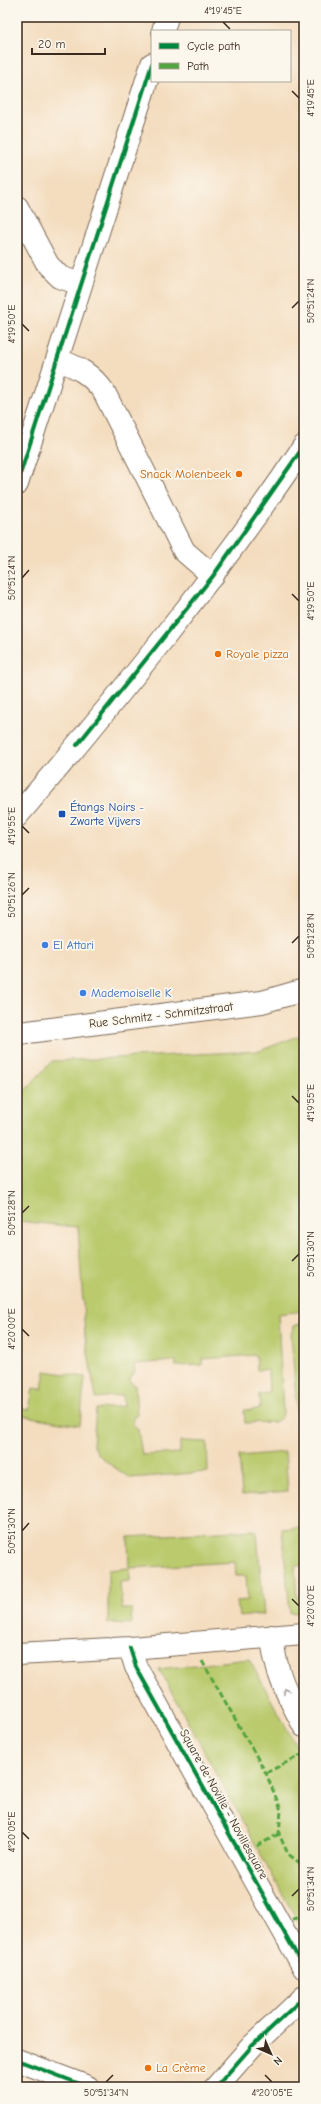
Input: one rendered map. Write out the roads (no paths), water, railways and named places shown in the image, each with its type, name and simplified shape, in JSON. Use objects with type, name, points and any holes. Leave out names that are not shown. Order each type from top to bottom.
[{"type":"street","points":[[163,30],[167,17]]},
{"type":"street","points":[[17,484],[58,360],[80,284],[151,67]]},
{"type":"street","points":[[17,207],[48,265],[60,277],[80,284]]},
{"type":"street","points":[[58,360],[77,366],[93,377],[104,392],[184,551],[213,576]]},
{"type":"street","points":[[17,816],[77,745],[213,576],[303,450]]},
{"type":"street","name":"Rue Schmitz - Schmitzstraat","points":[[18,1038],[262,1002],[304,990]]},
{"type":"street","points":[[17,1654],[130,1648],[304,1634]]},
{"type":"street","points":[[272,1636],[274,1656],[283,1687],[304,1726]]},
{"type":"street","name":"Square de Noville - Novillesquare","points":[[130,1648],[136,1668],[304,1968]]},
{"type":"street","points":[[216,2087],[252,2046],[304,1997]]},
{"type":"street","points":[[17,2060],[88,2087]]},
{"type":"place","name":"Snack Molenbeek","points":[[239,474]]},
{"type":"place","name":"Royale pizza","points":[[218,654]]},
{"type":"place","name":"Étangs Noirs - Zwarte Vijvers","points":[[62,814]]},
{"type":"place","name":"El Attari","points":[[45,945]]},
{"type":"place","name":"Mademoiselle K","points":[[83,993]]},
{"type":"place","name":"La Crème","points":[[148,2068]]}]
